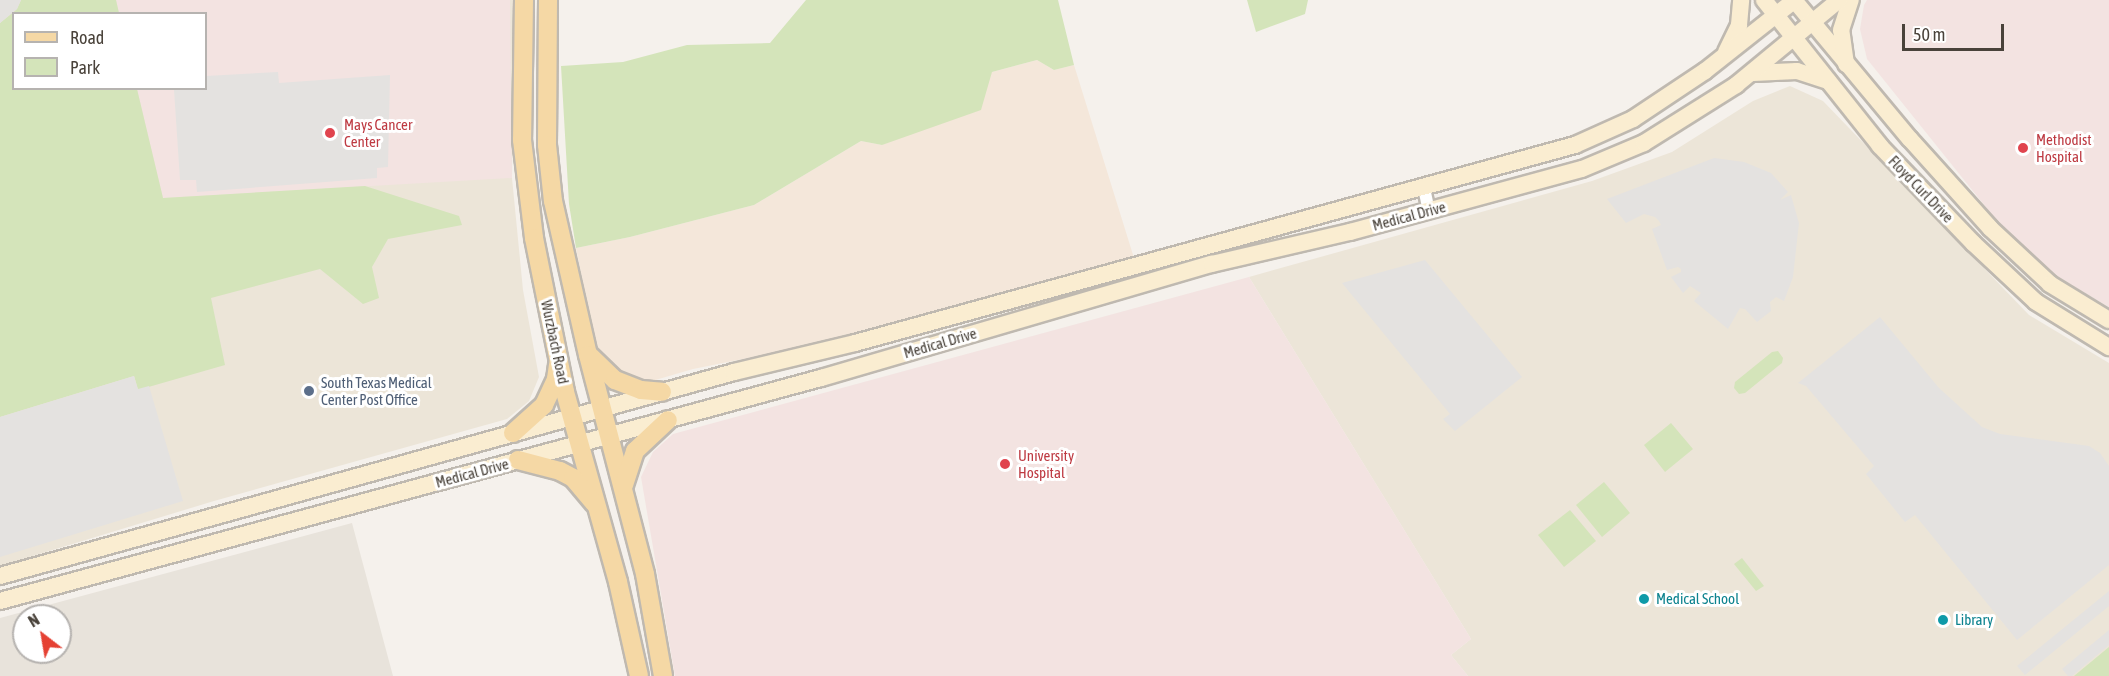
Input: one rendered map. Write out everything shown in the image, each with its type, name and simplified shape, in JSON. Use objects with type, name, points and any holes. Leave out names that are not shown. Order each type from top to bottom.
[{"type":"main road","name":"Wurzbach Road","points":[[524,0],[522,140],[534,238],[559,360],[598,506],[639,676]]},
{"type":"main road","name":"Wurzbach Road","points":[[548,0],[547,145],[553,201],[588,355],[645,574],[663,676]]},
{"type":"main road","points":[[588,355],[615,380],[641,390],[662,392]]},
{"type":"main road","points":[[513,433],[544,405],[556,379],[559,360]]},
{"type":"main road","points":[[624,487],[635,451],[668,420]]},
{"type":"main road","points":[[519,460],[560,471],[573,478],[598,506]]},
{"type":"street","points":[[1724,56],[1739,25],[1741,0]]},
{"type":"street","name":"Floyd Curl Drive","points":[[1764,0],[1881,146],[2004,274],[2036,302],[2109,346]]},
{"type":"street","name":"Medical Drive","points":[[0,576],[662,392],[867,340],[1575,146],[1633,119],[1724,56],[1794,0]]},
{"type":"street","name":"Floyd Curl Drive","points":[[1794,0],[1846,65],[1953,190],[2019,257],[2050,284],[2109,320]]},
{"type":"street","name":"Medical Drive","points":[[0,601],[581,445],[1212,264],[1350,232],[1582,169],[1644,143],[1752,74],[1839,0]]},
{"type":"street","points":[[1846,65],[1841,30],[1851,0]]},
{"type":"street","points":[[1752,74],[1797,71],[1828,81]]},
{"type":"street","points":[[1424,188],[1430,211]]},
{"type":"shaded area","points":[[0,0],[514,0],[512,178],[523,290],[539,377],[529,401],[507,419],[214,501],[0,566]]},
{"type":"shaded area","points":[[0,0],[21,0],[17,9],[0,23]]},
{"type":"shaded area","name":"Mays Cancer Center","points":[[116,0],[510,0],[512,178],[163,198],[137,90],[207,90],[207,12],[119,12]]},
{"type":"shaded area","name":"Methodist Hospital","points":[[1867,0],[2109,0],[2109,307],[2055,276],[2009,236],[1867,59],[1860,29]]},
{"type":"shaded area","points":[[1037,60],[1054,70],[1074,65],[1134,258],[797,348],[693,369],[652,381],[628,380],[597,354],[576,248],[630,237],[754,205],[861,141],[882,145],[992,72]]},
{"type":"shaded area","points":[[278,72],[279,83],[390,75],[388,167],[377,168],[377,178],[197,192],[196,180],[180,180],[174,90],[207,90],[207,76]]},
{"type":"shaded area","points":[[1790,86],[1823,101],[2029,315],[2109,363],[2109,676],[1468,676],[1451,655],[1471,639],[1249,277],[1592,181],[1672,152],[1753,101]]},
{"type":"shaded area","points":[[1714,158],[1744,162],[1771,173],[1788,192],[1780,200],[1791,195],[1799,223],[1793,277],[1784,301],[1776,297],[1770,302],[1771,311],[1757,322],[1745,309],[1740,308],[1728,329],[1694,301],[1701,293],[1690,286],[1683,293],[1671,277],[1681,272],[1681,269],[1678,267],[1667,270],[1652,229],[1661,225],[1659,221],[1655,217],[1644,214],[1626,223],[1607,199]]},
{"type":"shaded area","points":[[1425,260],[1522,377],[1455,431],[1443,419],[1450,414],[1342,283]]},
{"type":"shaded area","name":"University Hospital","points":[[1249,277],[1471,639],[1451,655],[1468,676],[675,676],[641,477],[653,452],[673,434]]},
{"type":"shaded area","points":[[1880,317],[1939,388],[1982,427],[2000,434],[2089,446],[2100,453],[2109,466],[2109,565],[2017,640],[1915,515],[1905,522],[1866,474],[1874,466],[1806,386],[1798,383]]},
{"type":"shaded area","points":[[134,376],[138,389],[149,386],[183,501],[0,557],[0,417]]},
{"type":"shaded area","points":[[352,523],[393,676],[0,676],[0,618],[12,615],[12,664],[72,664],[72,604],[52,604]]},
{"type":"shaded area","points":[[2109,591],[2109,606],[2025,675],[2017,666]]},
{"type":"shaded area","points":[[2109,630],[2109,645],[2072,676],[2068,676],[2062,669]]},
{"type":"green space","points":[[21,0],[116,0],[119,12],[13,12]]},
{"type":"green space","points":[[806,0],[1058,0],[1074,65],[1054,70],[1037,60],[992,72],[981,110],[882,145],[861,141],[754,205],[630,237],[576,248],[569,204],[561,66],[623,62],[687,45],[770,43]]},
{"type":"green space","points":[[1247,0],[1308,0],[1305,14],[1256,32]]},
{"type":"green space","points":[[12,13],[12,90],[137,90],[163,198],[365,186],[459,216],[462,225],[388,239],[372,267],[379,298],[363,304],[320,269],[211,298],[225,365],[138,390],[134,376],[0,417],[0,23]]},
{"type":"green space","points":[[1778,351],[1783,358],[1782,363],[1745,393],[1739,394],[1734,388],[1735,382],[1772,352]]},
{"type":"green space","points":[[1671,423],[1693,449],[1665,472],[1644,445]]},
{"type":"green space","points":[[1604,482],[1630,513],[1602,537],[1576,505]]},
{"type":"green space","points":[[1570,510],[1596,541],[1564,567],[1538,535]]},
{"type":"green space","points":[[1742,558],[1764,586],[1756,591],[1734,564]]},
{"type":"green space","points":[[2109,647],[2109,676],[2074,676]]},
{"type":"place","name":"Mays Cancer Center","points":[[330,133]]},
{"type":"place","name":"Methodist Hospital","points":[[2023,148]]},
{"type":"place","name":"South Texas Medical Center Post Office","points":[[309,391]]},
{"type":"place","name":"University Hospital","points":[[1005,464]]},
{"type":"place","name":"Medical School","points":[[1644,599]]},
{"type":"place","name":"Library","points":[[1943,620]]}]
